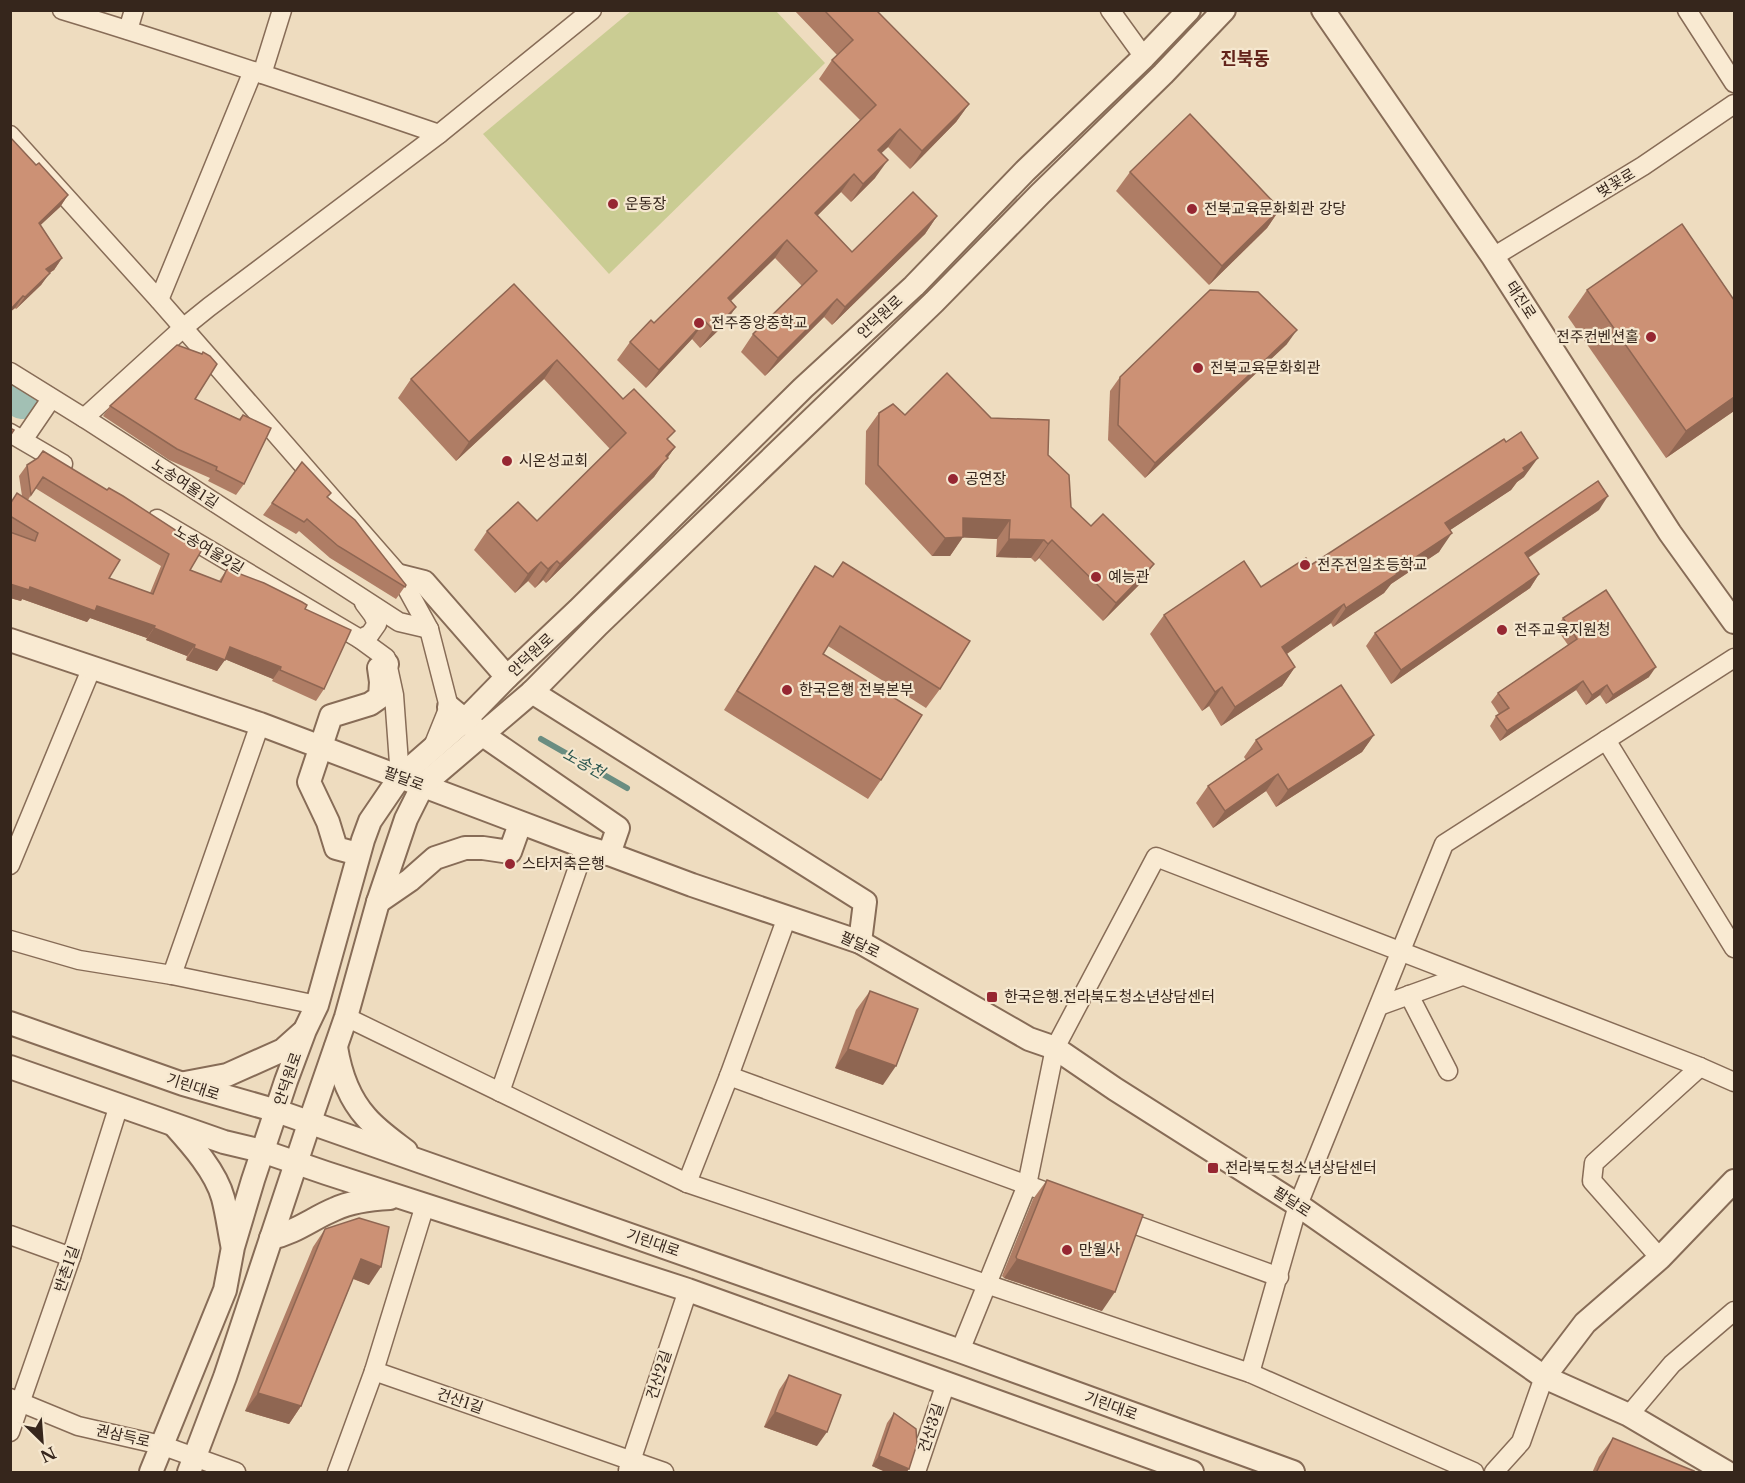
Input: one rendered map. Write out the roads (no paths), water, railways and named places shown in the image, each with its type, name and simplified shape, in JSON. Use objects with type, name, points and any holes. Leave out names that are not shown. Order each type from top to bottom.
[{"type":"street","points":[[62,10],[257,72],[439,134]]},
{"type":"street","points":[[128,30],[134,10]]},
{"type":"street","points":[[159,300],[282,10]]},
{"type":"street","points":[[84,418],[183,328],[439,134],[592,10]]},
{"type":"street","points":[[1110,10],[1144,57]]},
{"type":"street","name":"안덕원로","points":[[152,1473],[161,1445],[225,1290],[232,1247],[262,1151],[305,1030],[317,1005],[358,854],[370,821],[400,777],[432,750],[456,714],[507,677],[578,610],[802,388],[914,286],[1025,171],[1144,57],[1189,10]]},
{"type":"street","name":"안덕원로","points":[[423,785],[532,692],[934,302],[1163,74],[1224,10]]},
{"type":"street","name":"태진로","points":[[1323,10],[1493,257],[1670,533],[1734,622]]},
{"type":"street","points":[[1687,10],[1734,83]]},
{"type":"street","name":"벚꽃로","points":[[1493,257],[1643,166],[1734,104]]},
{"type":"street","points":[[10,135],[159,300],[400,576],[429,628],[456,714],[618,828],[609,854]]},
{"type":"street","name":"노송여울1길","points":[[10,372],[399,622],[429,628]]},
{"type":"street","points":[[51,399],[17,436],[74,470]]},
{"type":"street","name":"노송여울2길","points":[[146,513],[360,639],[386,658],[387,664]]},
{"type":"street","points":[[400,576],[424,582],[507,677]]},
{"type":"street","points":[[359,597],[374,615],[377,624],[370,634],[360,639]]},
{"type":"street","name":"팔달로","points":[[10,640],[260,724],[585,848],[609,854],[860,942],[1029,1039],[1055,1048],[1115,1089],[1298,1205],[1544,1377],[1629,1415],[1726,1473]]},
{"type":"street","points":[[1250,1373],[1298,1205],[1444,844],[1734,658]]},
{"type":"street","points":[[358,854],[336,848],[328,822],[309,782],[331,717],[370,704],[380,697],[379,668],[387,664],[394,695],[400,777]]},
{"type":"street","points":[[13,852],[92,667]]},
{"type":"street","points":[[532,692],[865,903],[860,942]]},
{"type":"street","points":[[172,975],[260,724]]},
{"type":"street","points":[[1606,740],[1734,948]]},
{"type":"street","points":[[192,1465],[225,1377],[336,1047],[378,902],[406,819],[423,785],[432,750]]},
{"type":"street","points":[[378,902],[410,880],[435,858],[465,848],[510,852],[520,824]]},
{"type":"street","points":[[500,1092],[585,848]]},
{"type":"street","points":[[960,1351],[1027,1185],[1055,1048],[1156,857],[1734,1082]]},
{"type":"street","points":[[687,1183],[787,917]]},
{"type":"street","points":[[10,940],[79,960],[172,975],[317,1005]]},
{"type":"street","points":[[1379,1006],[1462,976]]},
{"type":"street","points":[[1409,995],[1448,1071]]},
{"type":"street","points":[[346,1017],[687,1183],[1250,1373],[1474,1473]]},
{"type":"street","name":"기린대로","points":[[10,1023],[183,1084],[277,1111],[417,1160],[960,1351],[1293,1473]]},
{"type":"street","points":[[183,1084],[227,1075],[283,1050],[305,1030]]},
{"type":"street","points":[[336,1047],[340,1070],[366,1119],[417,1160]]},
{"type":"street","points":[[10,1067],[224,1142],[262,1151],[688,1290],[1190,1472]]},
{"type":"street","points":[[1660,1258],[1592,1181],[1594,1163],[1700,1067]]},
{"type":"street","points":[[729,1076],[1082,1205]]},
{"type":"street","name":"반촌1길","points":[[10,1432],[16,1401],[71,1257],[119,1105]]},
{"type":"street","points":[[173,1124],[199,1155],[215,1180],[222,1196],[232,1247]]},
{"type":"street","points":[[1494,1473],[1521,1442],[1544,1377],[1586,1323],[1660,1258],[1734,1181]]},
{"type":"street","points":[[271,1238],[285,1235],[319,1216],[349,1204],[400,1197]]},
{"type":"street","points":[[337,1473],[374,1371],[425,1205]]},
{"type":"street","points":[[1104,1213],[1279,1277]]},
{"type":"street","points":[[10,1235],[71,1257]]},
{"type":"street","name":"건산2길","points":[[629,1467],[688,1290]]},
{"type":"street","points":[[1629,1415],[1672,1364],[1734,1311]]},
{"type":"street","name":"건산1길","points":[[374,1371],[547,1432],[629,1467]]},
{"type":"street","name":"건산3길","points":[[916,1473],[946,1383]]},
{"type":"street","name":"권삼득로","points":[[16,1401],[78,1426],[161,1445],[192,1465],[236,1473]]},
{"type":"street","points":[[629,1467],[664,1473]]},
{"type":"waterway","name":"노송천","points":[[10,394],[22,401]]},
{"type":"waterway","name":"노송천","points":[[22,401],[31,407]]},
{"type":"waterway","name":"노송천","points":[[541,739],[627,788]]},
{"type":"place","name":"운동장","points":[[613,204]]},
{"type":"place","name":"전북교육문화회관 강당","points":[[1192,209]]},
{"type":"place","name":"전주중앙중학교","points":[[699,323]]},
{"type":"place","name":"전주컨벤션홀","points":[[1651,337]]},
{"type":"place","name":"전북교육문화회관","points":[[1198,368]]},
{"type":"place","name":"시온성교회","points":[[507,461]]},
{"type":"place","name":"공연장","points":[[953,479]]},
{"type":"place","name":"전주전일초등학교","points":[[1305,565]]},
{"type":"place","name":"예능관","points":[[1096,577]]},
{"type":"place","name":"전주교육지원청","points":[[1502,630]]},
{"type":"place","name":"한국은행 전북본부","points":[[787,690]]},
{"type":"place","name":"스타저축은행","points":[[510,864]]},
{"type":"place","name":"한국은행.전라북도청소년상담센터","points":[[992,997]]},
{"type":"place","name":"전라북도청소년상담센터","points":[[1213,1168]]},
{"type":"place","name":"만월사","points":[[1067,1250]]},
{"type":"district","name":"진북동","points":[[1245,59]]}]
